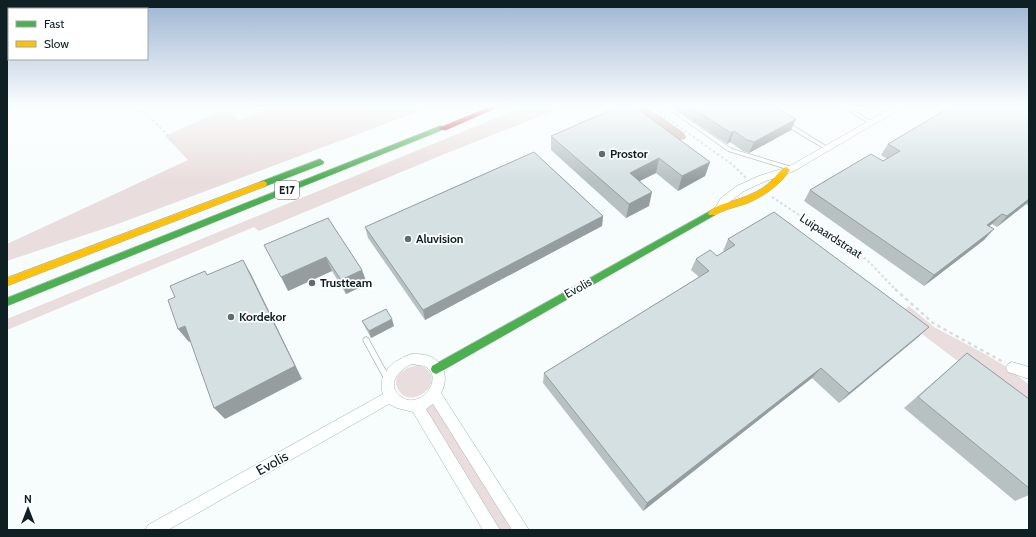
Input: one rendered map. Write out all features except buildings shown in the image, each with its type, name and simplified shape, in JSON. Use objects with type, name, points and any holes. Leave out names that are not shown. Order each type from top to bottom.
[{"type":"main road","name":"E17","points":[[7,302],[435,131]]},
{"type":"main road","name":"E17","points":[[7,282],[329,158]]},
{"type":"main road","name":"Evolis","points":[[436,368],[720,208],[750,198],[763,191],[788,169]]},
{"type":"main road","points":[[64,250],[142,222],[218,202]]},
{"type":"main road","points":[[7,307],[76,275]]},
{"type":"street","name":"Evolis","points":[[720,208],[722,203],[739,189],[751,182],[788,169],[856,131]]},
{"type":"street","points":[[412,359],[425,360],[436,368],[440,377],[440,383],[434,394],[427,401],[416,405],[405,405],[398,403],[391,396],[387,386],[388,380],[390,374],[399,364],[412,359]]},
{"type":"street","points":[[1012,368],[1029,373]]},
{"type":"street","points":[[434,394],[521,530]]},
{"type":"street","name":"Evolis","points":[[153,530],[391,396]]},
{"type":"street","points":[[416,405],[492,530]]},
{"type":"lane","points":[[703,131],[730,150],[788,169]]},
{"type":"lane","points":[[799,131],[827,148]]},
{"type":"lane","points":[[366,340],[388,380]]},
{"type":"path","points":[[164,131],[178,145]]},
{"type":"path","points":[[685,131],[733,165],[751,182]]},
{"type":"path","name":"Luipaardstraat","points":[[763,191],[867,260],[898,292],[933,323],[1012,368]]},
{"type":"shaded area","points":[[176,131],[366,131],[115,225],[7,261],[7,244],[188,160],[165,136]]},
{"type":"shaded area","points":[[464,131],[503,131],[259,231],[254,227],[7,330],[7,319]]},
{"type":"shaded area","points":[[666,131],[681,131],[686,137],[685,139],[679,140]]},
{"type":"shaded area","points":[[909,306],[934,327],[1010,369],[1029,385],[1029,415],[897,315]]},
{"type":"shaded area","points":[[419,365],[428,370],[432,377],[431,384],[427,390],[420,395],[413,397],[405,396],[396,386],[398,376],[409,367]]},
{"type":"shaded area","points":[[433,402],[514,530],[498,530],[423,408]]},
{"type":"traffic: fast","points":[[7,302],[435,131]]},
{"type":"traffic: fast","points":[[263,184],[320,162]]},
{"type":"traffic: fast","points":[[436,369],[712,213]]},
{"type":"traffic: slow","points":[[712,213],[721,208],[745,201],[758,194],[771,186],[786,170]]},
{"type":"traffic: slow","points":[[7,282],[263,184]]},
{"type":"place","name":"Prostor","points":[[602,154]]},
{"type":"place","name":"Aluvision","points":[[408,239]]},
{"type":"place","name":"Trustteam","points":[[312,283]]},
{"type":"place","name":"Kordekor","points":[[231,317]]}]
